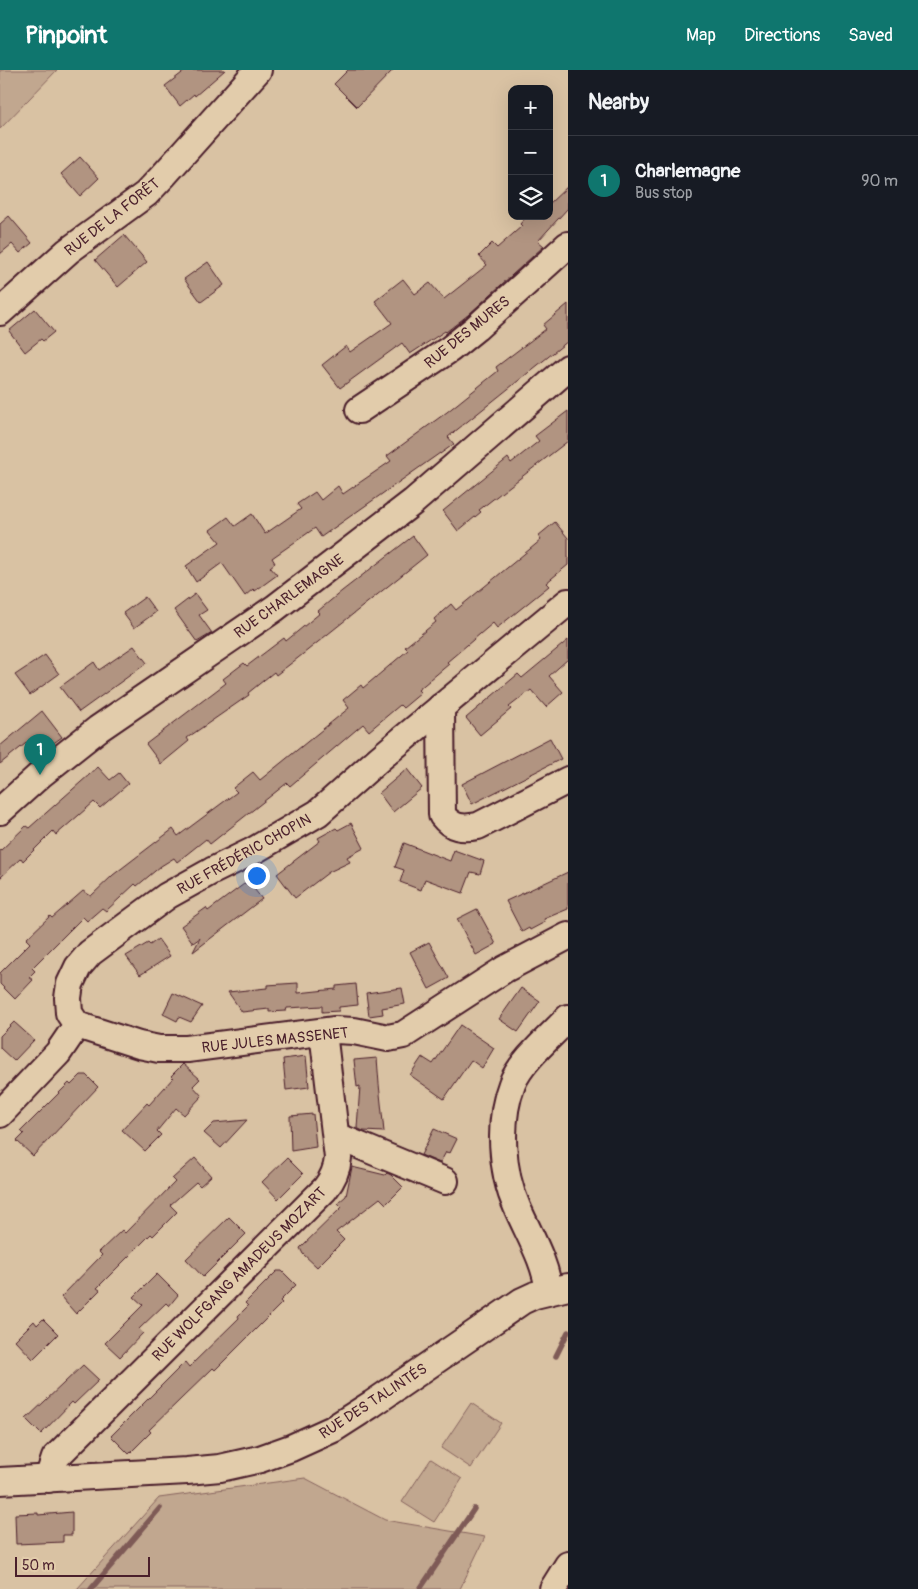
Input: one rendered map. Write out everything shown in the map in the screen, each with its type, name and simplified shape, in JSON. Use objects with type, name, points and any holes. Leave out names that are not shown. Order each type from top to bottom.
[{"type":"street","name":"RUE DE LA FORÊT","points":[[0,312],[68,251],[146,194],[258,70]]},
{"type":"street","name":"RUE DES MURES","points":[[359,410],[450,349],[568,245]]},
{"type":"street","name":"RUE CHARLEMAGNE","points":[[0,810],[98,729],[275,608],[413,502],[568,368]]},
{"type":"street","name":"RUE FRÉDÉRIC CHOPIN","points":[[77,1025],[69,1012],[70,984],[78,967],[90,953],[167,896],[212,871],[254,851],[318,813],[441,707],[568,602]]},
{"type":"street","points":[[441,707],[442,814],[454,826],[465,828],[478,826],[568,780]]},
{"type":"street","name":"RUE JULES MASSENET","points":[[77,1025],[139,1046],[159,1049],[187,1049],[323,1032],[354,1030],[388,1038],[402,1035],[505,969],[568,936]]},
{"type":"street","points":[[562,1291],[544,1265],[516,1207],[507,1180],[503,1134],[505,1110],[512,1084],[523,1066],[568,1018]]},
{"type":"street","points":[[0,1114],[58,1053],[77,1025]]},
{"type":"street","name":"RUE WOLFGANG AMADEUS MOZART","points":[[48,1479],[56,1458],[332,1181],[337,1166],[336,1140],[323,1032]]},
{"type":"street","points":[[336,1140],[346,1140],[444,1181]]},
{"type":"street","name":"RUE DES TALINTÉS","points":[[0,1481],[220,1468],[260,1459],[291,1448],[333,1429],[522,1301],[562,1291]]},
{"type":"street","points":[[553,1589],[568,1565]]},
{"type":"shaded area","points":[[0,70],[57,70],[0,129]]},
{"type":"shaded area","points":[[471,1403],[501,1423],[471,1468],[441,1448]]},
{"type":"shaded area","points":[[431,1459],[462,1479],[434,1522],[402,1502]]},
{"type":"shaded area","points":[[305,1478],[385,1520],[485,1537],[460,1589],[77,1589],[159,1498]]},
{"type":"building","points":[[186,70],[225,70],[195,96],[194,94],[180,106],[165,86]]},
{"type":"building","points":[[348,70],[393,70],[357,107],[334,84]]},
{"type":"building","points":[[80,157],[99,178],[80,196],[61,174]]},
{"type":"building","points":[[568,186],[568,208],[538,241],[544,246],[468,315],[446,332],[410,354],[402,343],[340,388],[322,365],[346,346],[350,352],[392,323],[375,301],[403,279],[415,294],[430,283],[444,299],[487,265],[479,256],[492,243],[497,248],[522,226],[520,224],[524,220],[553,220],[553,200]]},
{"type":"building","points":[[9,216],[32,243],[20,253],[12,244],[0,254],[0,224]]},
{"type":"building","points":[[124,235],[147,262],[118,287],[95,260]]},
{"type":"building","points":[[208,262],[224,285],[201,302],[184,279]]},
{"type":"building","points":[[568,304],[568,341],[448,437],[454,444],[321,537],[315,528],[272,558],[275,563],[270,567],[277,575],[255,591],[253,589],[245,596],[222,563],[196,582],[186,566],[220,542],[210,530],[228,517],[235,526],[252,514],[265,534],[301,509],[297,504],[315,492],[321,500],[338,486],[343,494],[391,461],[387,456],[447,412],[498,371],[496,367],[546,329],[543,325]]},
{"type":"building","points":[[35,309],[54,332],[43,341],[41,339],[25,352],[9,331]]},
{"type":"building","points":[[568,411],[568,441],[479,510],[481,512],[458,531],[443,511],[508,458],[511,463],[539,441],[535,436]]},
{"type":"building","points":[[555,522],[568,538],[568,565],[546,583],[549,586],[497,628],[493,623],[447,662],[449,664],[418,690],[421,693],[403,708],[400,705],[369,731],[363,724],[290,786],[287,783],[210,844],[206,839],[177,862],[174,858],[137,886],[135,884],[106,911],[102,908],[87,921],[83,917],[32,968],[35,971],[29,977],[33,980],[15,999],[0,984],[0,973],[30,943],[26,939],[50,916],[52,918],[83,891],[91,896],[113,875],[173,829],[178,836],[237,792],[233,788],[253,772],[260,780],[349,708],[343,700],[361,685],[363,688],[408,650],[405,647],[436,622],[434,619],[451,604],[456,610],[541,540],[538,536]]},
{"type":"building","points":[[413,536],[427,555],[276,675],[274,672],[248,693],[249,695],[187,738],[189,741],[161,764],[146,744],[226,683],[223,679],[244,663],[247,666],[284,638],[286,641],[320,613],[318,611],[342,591]]},
{"type":"building","points":[[195,594],[207,610],[199,615],[212,633],[197,642],[174,610]]},
{"type":"building","points":[[145,597],[156,612],[134,628],[123,613]]},
{"type":"building","points":[[568,640],[568,659],[549,676],[563,692],[546,707],[531,690],[509,707],[511,709],[480,735],[466,718],[518,674],[522,678]]},
{"type":"building","points":[[134,646],[147,663],[79,712],[60,687],[94,662],[99,670]]},
{"type":"building","points":[[45,655],[59,674],[30,695],[15,675]]},
{"type":"building","points":[[42,711],[62,737],[41,752],[30,740],[0,764],[0,746]]},
{"type":"building","points":[[550,738],[561,759],[472,804],[462,784]]},
{"type":"building","points":[[98,767],[110,780],[119,773],[128,784],[100,808],[94,802],[56,835],[53,831],[23,861],[21,858],[0,878],[0,851],[26,826],[29,828]]},
{"type":"building","points":[[407,769],[422,788],[393,812],[379,793]]},
{"type":"building","points":[[351,823],[364,848],[347,857],[350,862],[329,872],[295,898],[277,874],[320,841],[318,838],[336,828],[338,830]]},
{"type":"building","points":[[404,843],[450,861],[454,850],[484,861],[480,874],[471,872],[463,893],[425,879],[421,890],[400,882],[404,870],[395,867]]},
{"type":"building","points":[[568,872],[568,909],[544,919],[545,922],[530,930],[529,928],[522,932],[506,901]]},
{"type":"building","points":[[248,881],[262,899],[193,952],[200,938],[193,943],[181,926],[206,908],[208,911]]},
{"type":"building","points":[[477,909],[496,944],[476,955],[457,919]]},
{"type":"building","points":[[158,939],[170,956],[140,975],[126,956],[148,943],[150,945]]},
{"type":"building","points":[[429,942],[449,978],[429,989],[410,952]]},
{"type":"building","points":[[298,983],[298,993],[336,989],[336,986],[356,984],[358,1005],[339,1007],[339,1011],[322,1012],[322,1006],[287,1008],[286,1011],[269,1012],[269,1009],[242,1012],[228,992],[267,988],[267,985]]},
{"type":"building","points":[[402,988],[405,1004],[382,1008],[383,1014],[369,1016],[366,993]]},
{"type":"building","points":[[521,988],[540,1001],[518,1032],[499,1019]]},
{"type":"building","points":[[173,993],[202,1006],[191,1022],[179,1017],[177,1021],[163,1014]]},
{"type":"building","points":[[14,1022],[34,1040],[14,1061],[0,1048],[0,1036]]},
{"type":"building","points":[[460,1025],[494,1048],[482,1068],[471,1060],[444,1099],[410,1075],[422,1057],[433,1064]]},
{"type":"building","points":[[306,1056],[309,1087],[286,1090],[283,1059]]},
{"type":"building","points":[[377,1058],[384,1132],[363,1131],[357,1128],[360,1086],[357,1087],[354,1060]]},
{"type":"building","points":[[183,1064],[200,1079],[193,1086],[202,1096],[184,1115],[176,1108],[157,1131],[161,1135],[145,1151],[122,1130],[147,1103],[149,1105],[173,1078],[171,1076]]},
{"type":"building","points":[[81,1075],[86,1075],[98,1087],[33,1156],[17,1141],[24,1134],[21,1131],[69,1083],[71,1085]]},
{"type":"building","points":[[313,1114],[316,1147],[291,1151],[290,1116]]},
{"type":"building","points":[[247,1120],[221,1148],[204,1133],[214,1123]]},
{"type":"building","points":[[434,1129],[457,1139],[450,1153],[446,1152],[440,1163],[421,1155]]},
{"type":"building","points":[[195,1158],[211,1176],[200,1186],[196,1182],[170,1205],[177,1212],[153,1236],[151,1234],[97,1288],[100,1290],[76,1314],[61,1297],[102,1255],[99,1252],[122,1230],[125,1233],[175,1182],[172,1179]]},
{"type":"building","points":[[287,1158],[303,1174],[278,1199],[262,1182]]},
{"type":"building","points":[[352,1167],[385,1175],[387,1173],[403,1187],[386,1204],[380,1198],[336,1232],[344,1240],[317,1267],[303,1254],[300,1248],[342,1207],[338,1203],[346,1196]]},
{"type":"building","points":[[229,1217],[246,1234],[203,1277],[186,1259]]},
{"type":"building","points":[[277,1271],[282,1271],[296,1285],[280,1301],[282,1303],[215,1370],[213,1368],[149,1430],[151,1432],[129,1454],[111,1436],[185,1362],[189,1367],[239,1318],[238,1316],[248,1306],[245,1303]]},
{"type":"building","points":[[157,1274],[178,1295],[169,1306],[166,1303],[139,1329],[143,1333],[120,1357],[105,1343],[143,1305],[134,1297]]},
{"type":"building","points":[[43,1319],[58,1334],[33,1359],[15,1340],[34,1321],[37,1325]]},
{"type":"building","points":[[83,1365],[99,1380],[74,1404],[72,1402],[41,1434],[26,1419]]},
{"type":"building","points":[[72,1512],[72,1535],[63,1535],[63,1542],[16,1544],[15,1514],[38,1513],[38,1515]]},
{"type":"waterway","points":[[556,1356],[568,1332]]},
{"type":"waterway","points":[[91,1589],[160,1508]]},
{"type":"waterway","points":[[420,1589],[474,1509]]},
{"type":"place","name":"Charlemagne","points":[[40,775]]}]
